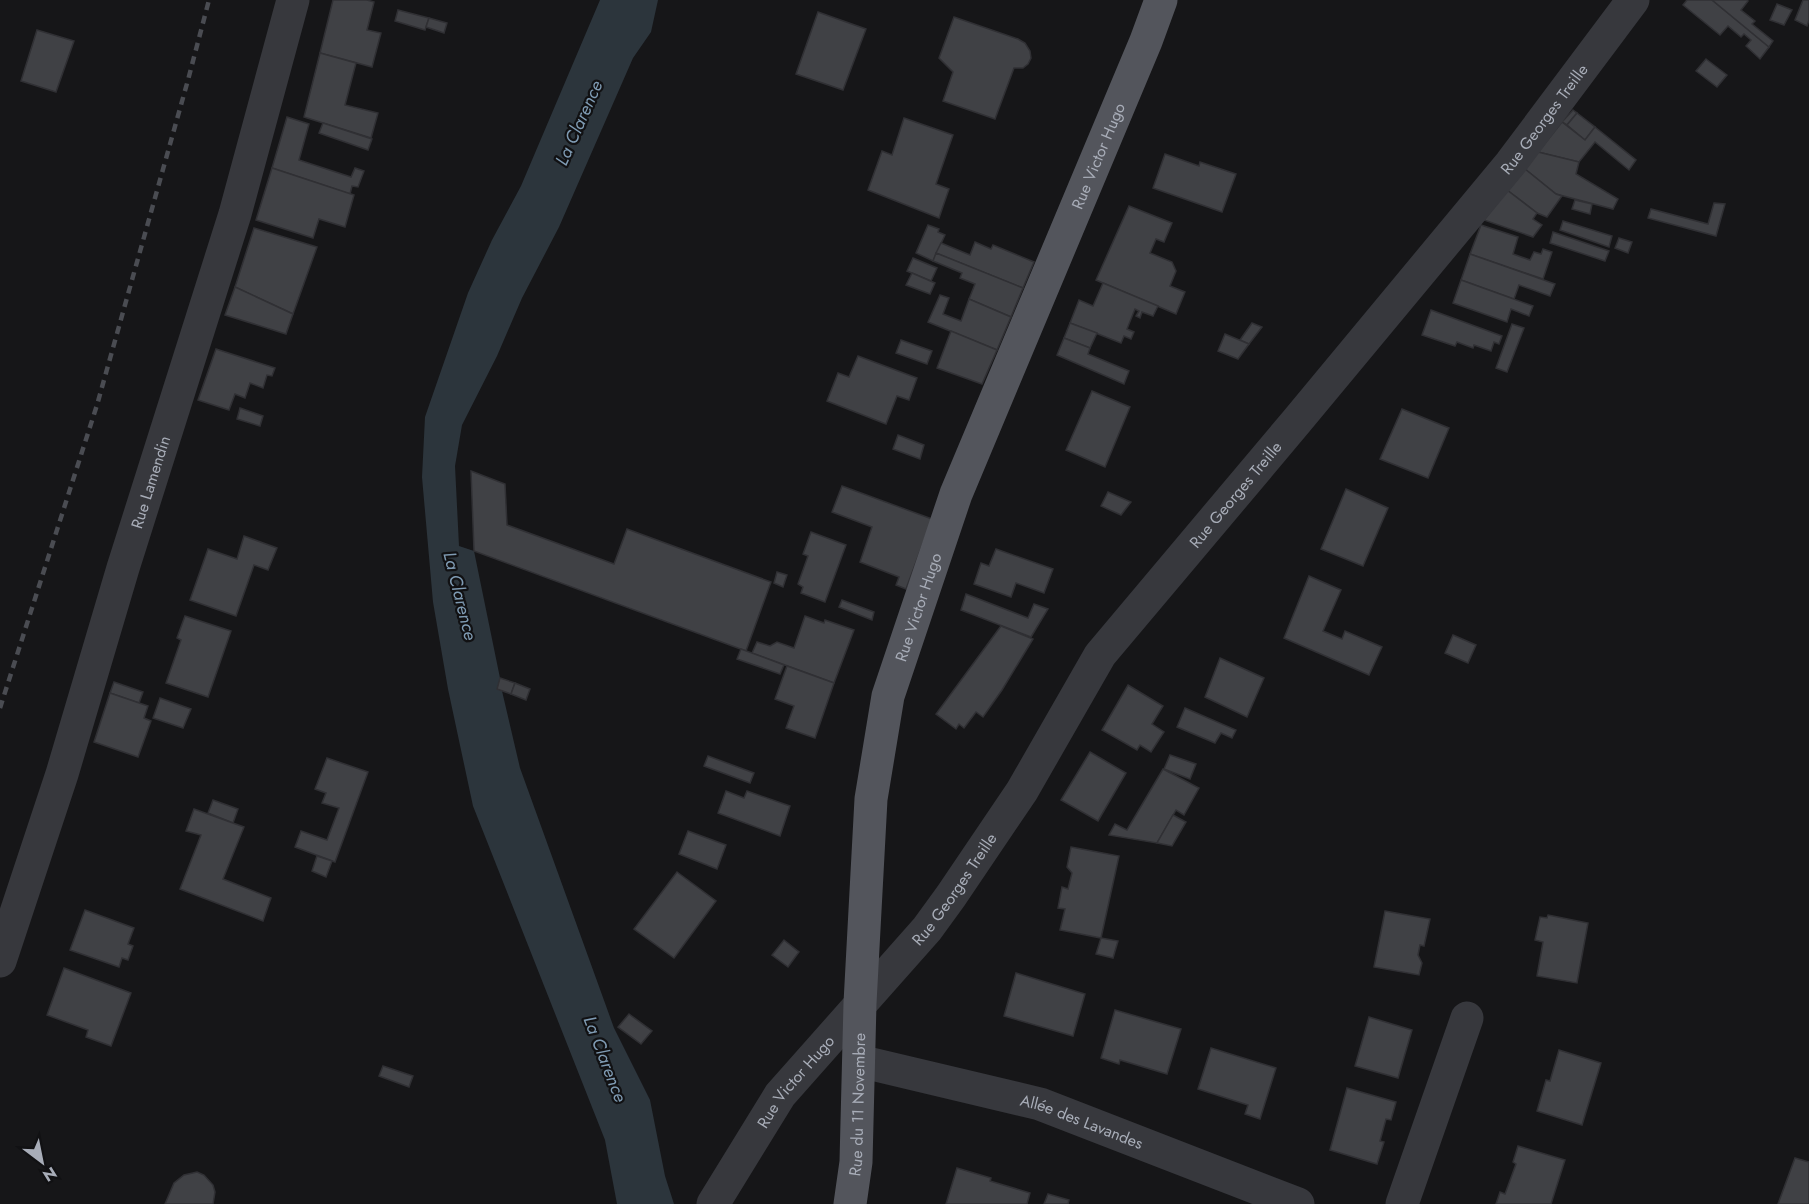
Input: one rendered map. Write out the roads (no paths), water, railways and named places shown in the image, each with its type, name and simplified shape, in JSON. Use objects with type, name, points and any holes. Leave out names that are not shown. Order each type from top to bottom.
[{"type":"main road","name":"Rue Victor Hugo","points":[[860,1003],[871,799],[888,696],[956,494],[1146,41],[1161,0]]},
{"type":"main road","name":"Rue du 11 Novembre","points":[[850,1204],[856,1162],[860,1003]]},
{"type":"street","name":"Rue Lamendin","points":[[0,961],[62,774],[123,567],[235,214],[293,0]]},
{"type":"street","name":"Rue Georges Treille","points":[[860,1003],[927,929],[987,844],[1022,791],[1100,655],[1511,163],[1633,0]]},
{"type":"street","name":"Rue Victor Hugo","points":[[713,1204],[780,1095],[860,1003]]},
{"type":"street","points":[[1402,1204],[1467,1017]]},
{"type":"street","name":"Allée des Lavandes","points":[[859,1061],[1040,1104],[1298,1204]]},
{"type":"water","name":"La Clarence","points":[[600,0],[658,0],[651,32],[633,58],[559,227],[522,298],[497,356],[462,425],[455,466],[459,546],[474,551],[500,678],[497,689],[502,691],[520,768],[614,1028],[650,1100],[665,1176],[674,1204],[617,1204],[605,1140],[473,806],[448,689],[433,602],[422,477],[425,417],[468,293],[492,240],[521,186]]},
{"type":"railway","points":[[0,708],[97,405],[209,0]]}]
